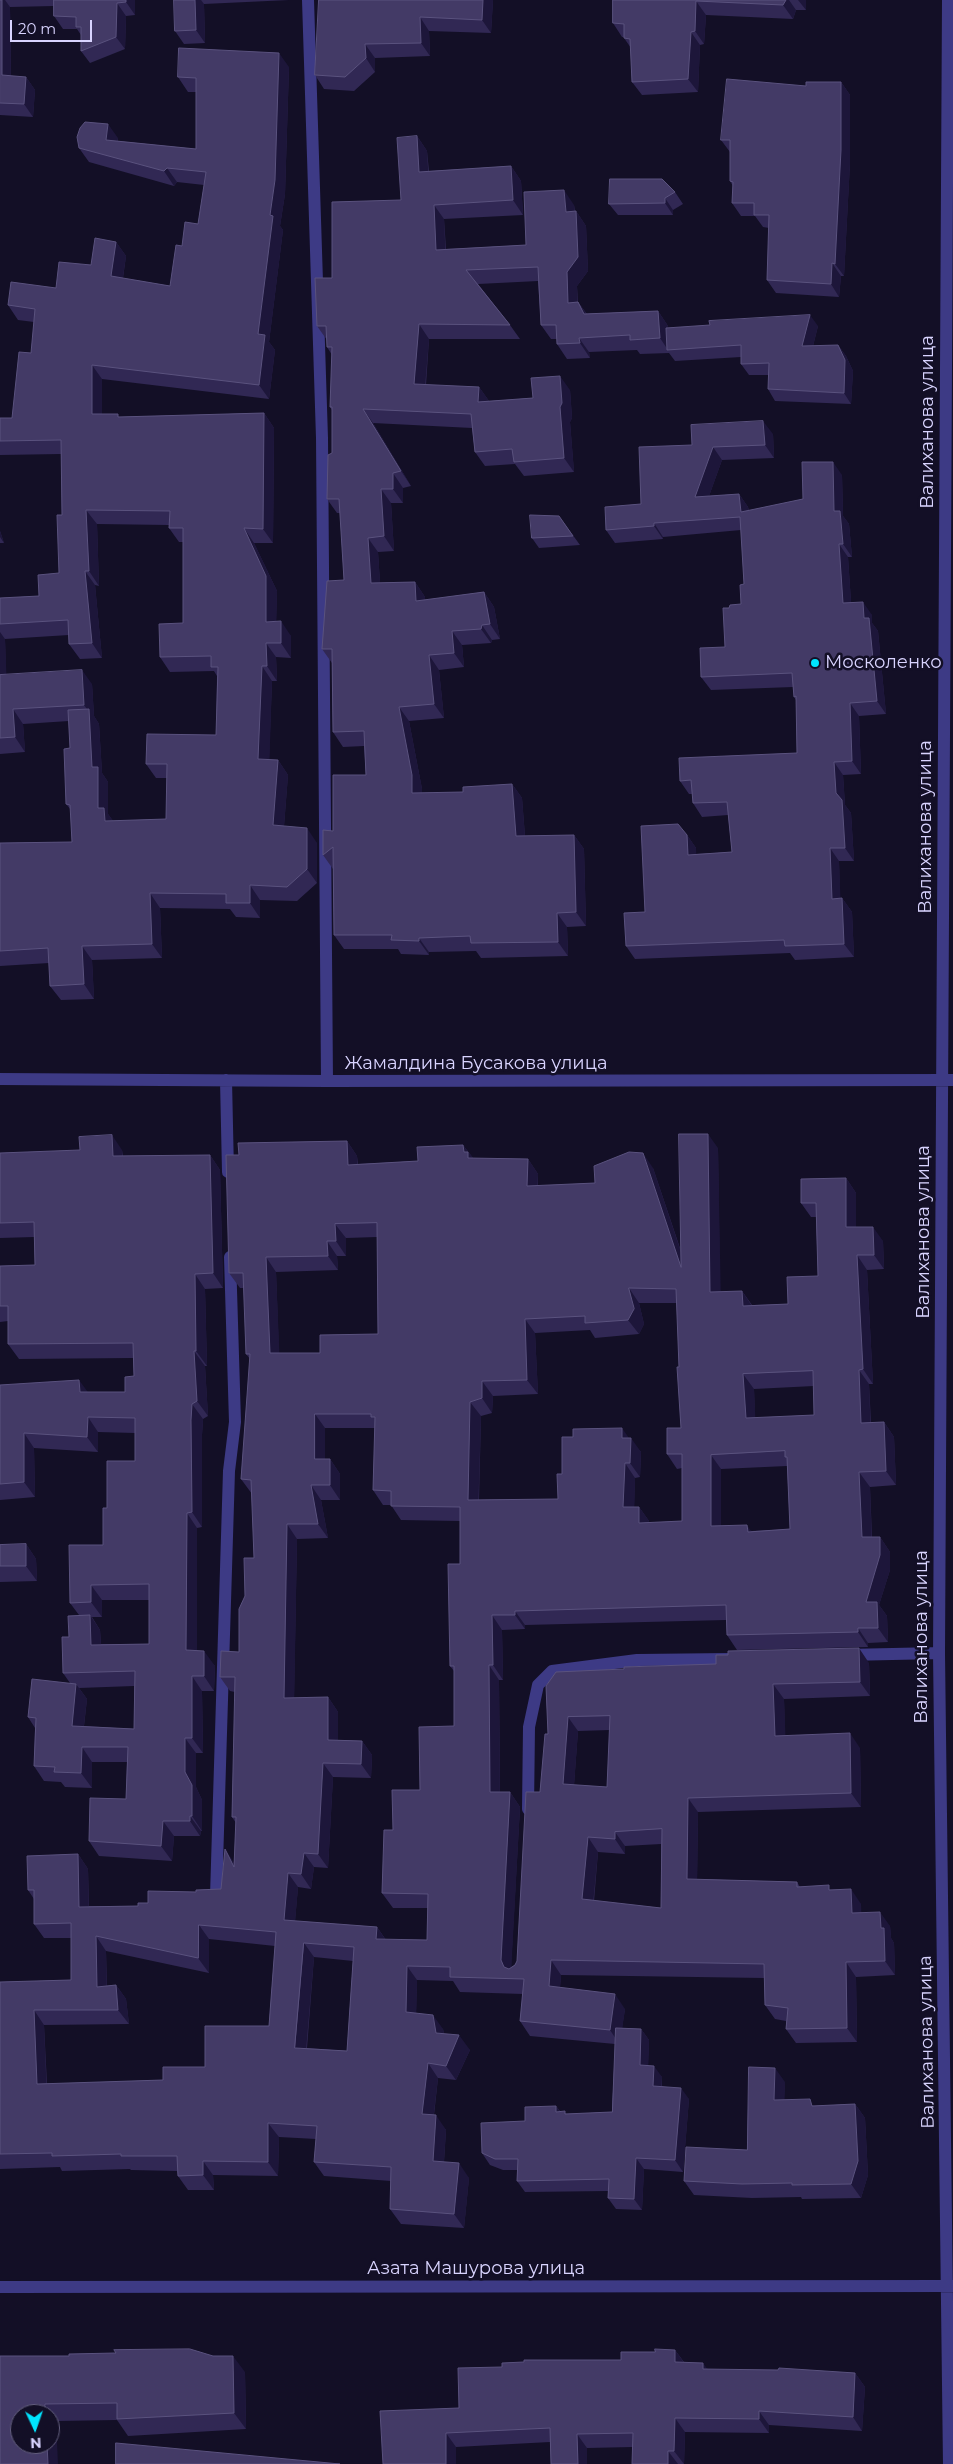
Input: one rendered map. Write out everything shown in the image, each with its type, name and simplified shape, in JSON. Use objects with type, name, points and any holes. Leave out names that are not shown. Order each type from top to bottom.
[{"type":"street","points":[[308,0],[322,438],[327,1081]]},
{"type":"street","name":"Валиханова улица","points":[[948,0],[948,1080],[939,1653],[951,2285],[949,2464]]},
{"type":"street","name":"Жамалдина Бусакова улица","points":[[0,1079],[327,1081],[948,1080]]},
{"type":"street","points":[[226,1080],[228,1188]]},
{"type":"street","points":[[216,1896],[229,1471],[235,1422],[229,1244]]},
{"type":"street","points":[[834,1655],[939,1653]]},
{"type":"street","points":[[528,1822],[529,1727],[538,1685],[552,1671],[638,1660],[739,1658]]},
{"type":"street","name":"Азата Машурова улица","points":[[0,2287],[951,2285]]},
{"type":"building","points":[[0,0],[2,0],[2,75],[26,77],[24,104],[0,103]]},
{"type":"building","points":[[54,0],[126,0],[126,2],[117,3],[116,37],[81,51],[81,27],[76,27],[76,17],[54,16]]},
{"type":"building","points":[[174,0],[195,0],[196,30],[175,31]]},
{"type":"building","points":[[319,0],[483,0],[482,20],[420,17],[421,43],[365,44],[366,58],[345,77],[315,75]]},
{"type":"building","points":[[613,0],[786,0],[783,5],[696,1],[695,31],[691,32],[688,79],[632,82],[630,39],[624,38],[624,24],[613,23]]},
{"type":"building","points":[[179,48],[279,53],[275,180],[270,215],[273,216],[258,334],[265,335],[259,385],[92,365],[92,414],[118,414],[118,417],[264,413],[263,529],[244,528],[266,576],[266,622],[281,621],[281,643],[266,643],[267,666],[262,666],[258,759],[278,760],[273,825],[307,828],[307,869],[287,887],[250,885],[250,903],[226,903],[226,894],[150,893],[152,944],[82,946],[84,984],[50,986],[48,948],[0,951],[0,843],[72,842],[70,805],[66,804],[64,749],[70,748],[68,710],[89,709],[92,767],[98,767],[98,808],[104,808],[105,821],[166,819],[167,764],[146,764],[147,734],[216,735],[218,667],[211,667],[211,656],[160,657],[159,624],[183,623],[183,528],[169,528],[170,511],[86,510],[89,571],[85,571],[92,643],[69,644],[68,620],[0,624],[0,598],[39,596],[38,575],[59,573],[57,515],[62,515],[61,440],[0,441],[0,418],[12,418],[19,352],[31,353],[35,309],[8,305],[11,282],[56,288],[59,262],[91,265],[95,238],[116,242],[111,276],[170,286],[176,245],[182,246],[185,222],[198,224],[206,172],[167,168],[164,171],[79,148],[77,137],[80,128],[85,122],[108,124],[106,140],[196,149],[196,78],[178,77]]},
{"type":"building","points":[[727,79],[806,86],[806,82],[841,82],[841,150],[835,264],[832,263],[831,284],[767,280],[769,215],[754,215],[754,203],[732,203],[733,182],[730,181],[730,140],[721,140]]},
{"type":"building","points":[[417,136],[419,172],[511,166],[513,200],[434,205],[436,250],[526,245],[524,192],[564,190],[566,212],[576,211],[578,257],[567,272],[568,303],[578,302],[584,314],[658,311],[660,338],[630,340],[630,335],[579,338],[580,343],[557,344],[556,325],[541,325],[538,267],[466,270],[510,325],[419,324],[414,384],[479,387],[478,402],[533,398],[531,378],[560,376],[562,403],[560,407],[564,458],[514,462],[512,449],[475,452],[471,414],[363,409],[401,471],[393,473],[393,489],[381,489],[384,536],[368,538],[371,583],[415,582],[416,601],[484,592],[490,624],[482,625],[481,629],[452,631],[454,653],[429,655],[434,704],[399,707],[412,775],[412,793],[463,792],[463,787],[512,784],[516,836],[574,835],[576,912],[557,913],[558,942],[471,943],[470,936],[419,938],[419,941],[391,940],[392,935],[334,935],[333,847],[323,855],[323,830],[333,831],[333,775],[366,775],[364,731],[333,732],[332,649],[322,649],[327,581],[344,580],[339,499],[327,499],[328,455],[332,453],[332,407],[330,407],[332,347],[327,347],[326,326],[317,326],[315,278],[332,278],[332,202],[401,200],[397,138]]},
{"type":"building","points":[[610,179],[662,179],[675,192],[665,198],[665,203],[609,204]]},
{"type":"building","points":[[810,315],[802,346],[838,345],[845,360],[844,393],[768,389],[769,363],[741,364],[741,345],[667,350],[666,328],[710,325],[709,321]]},
{"type":"building","points":[[763,421],[765,445],[713,447],[695,497],[739,494],[741,512],[803,499],[802,462],[833,462],[834,511],[840,511],[843,544],[839,544],[843,603],[863,602],[864,618],[869,618],[877,701],[850,703],[852,761],[834,762],[836,793],[842,800],[845,848],[830,848],[832,899],[842,898],[844,944],[785,946],[784,940],[626,946],[624,913],[645,912],[641,826],[678,824],[687,835],[688,855],[732,852],[727,802],[693,803],[691,780],[680,781],[679,758],[797,753],[796,696],[794,697],[792,673],[701,677],[700,648],[725,647],[723,608],[741,604],[740,585],[744,584],[740,517],[654,523],[654,526],[606,530],[605,507],[641,504],[639,447],[692,445],[691,425]]},
{"type":"building","points":[[530,515],[559,516],[573,536],[532,538]]},
{"type":"building","points":[[82,670],[84,705],[13,709],[15,737],[0,738],[0,675]]},
{"type":"building","points":[[679,1134],[708,1134],[710,1292],[742,1291],[743,1306],[788,1304],[787,1277],[818,1276],[816,1203],[801,1203],[801,1179],[846,1178],[846,1227],[873,1227],[874,1255],[857,1255],[863,1369],[859,1370],[861,1423],[884,1422],[886,1471],[859,1472],[862,1537],[880,1537],[880,1555],[866,1602],[877,1602],[878,1628],[858,1628],[858,1632],[727,1635],[726,1605],[515,1611],[515,1615],[492,1615],[493,1665],[489,1665],[490,1792],[510,1792],[501,1960],[504,1967],[509,1969],[517,1961],[526,1792],[540,1792],[545,1734],[548,1734],[546,1686],[556,1672],[624,1669],[624,1667],[716,1664],[716,1655],[728,1655],[728,1651],[859,1648],[860,1682],[773,1684],[775,1736],[850,1733],[851,1793],[688,1798],[687,1879],[797,1882],[797,1887],[829,1885],[829,1890],[851,1889],[852,1913],[880,1912],[881,1928],[884,1928],[885,1961],[846,1962],[847,2028],[786,2029],[788,2008],[765,2005],[764,1964],[551,1960],[549,1986],[615,1994],[610,2030],[520,2021],[524,1979],[450,1977],[450,1967],[407,1966],[406,2012],[433,2015],[436,2033],[459,2035],[446,2066],[428,2063],[422,2114],[436,2115],[433,2161],[459,2163],[454,2214],[390,2209],[391,2167],[314,2162],[317,2126],[268,2123],[268,2162],[203,2161],[203,2175],[178,2176],[177,2156],[121,2156],[121,2154],[52,2156],[52,2153],[0,2154],[0,1982],[71,1980],[71,1923],[34,1924],[34,1890],[28,1890],[27,1856],[78,1854],[79,1907],[138,1906],[138,1903],[148,1903],[148,1891],[196,1892],[196,1890],[221,1889],[225,1849],[234,1867],[236,1817],[232,1817],[235,1677],[220,1677],[221,1651],[239,1652],[239,1609],[245,1596],[244,1558],[254,1558],[251,1480],[241,1479],[250,1354],[246,1354],[243,1273],[229,1273],[226,1155],[239,1155],[238,1143],[347,1141],[348,1165],[418,1161],[417,1147],[463,1145],[464,1152],[468,1152],[468,1158],[528,1159],[527,1186],[595,1183],[594,1166],[629,1152],[643,1153],[681,1267]],"holes":[[[377,1223],[378,1334],[320,1335],[320,1353],[270,1353],[266,1257],[328,1256],[327,1241],[336,1241],[335,1224]],[[629,1288],[676,1289],[679,1367],[677,1367],[681,1428],[667,1428],[667,1454],[682,1454],[682,1521],[639,1523],[639,1507],[623,1507],[625,1463],[630,1463],[631,1438],[622,1438],[622,1428],[573,1429],[573,1437],[562,1437],[562,1474],[557,1474],[558,1499],[468,1500],[470,1402],[482,1398],[482,1381],[527,1380],[525,1319],[585,1316],[585,1323],[628,1320],[634,1309]],[[813,1371],[814,1415],[746,1418],[743,1374]],[[315,1414],[371,1414],[371,1417],[375,1417],[373,1490],[391,1491],[391,1506],[460,1507],[460,1564],[448,1564],[450,1666],[454,1666],[454,1726],[419,1727],[420,1790],[392,1790],[393,1830],[384,1830],[382,1893],[428,1894],[427,1940],[376,1939],[377,1927],[284,1920],[288,1873],[301,1874],[304,1853],[318,1854],[323,1763],[361,1764],[362,1741],[328,1740],[328,1697],[284,1698],[287,1524],[318,1524],[311,1485],[330,1485],[330,1459],[315,1459]],[[785,1451],[785,1457],[787,1457],[790,1529],[748,1532],[747,1525],[711,1526],[711,1455]],[[610,1716],[607,1787],[563,1784],[568,1717]],[[662,1829],[661,1908],[582,1899],[588,1837],[615,1839],[615,1832]],[[199,1925],[276,1932],[269,2026],[205,2026],[205,2067],[163,2067],[163,2080],[37,2084],[34,2010],[118,2010],[116,1985],[97,1987],[96,1936],[198,1958]],[[304,1943],[354,1947],[347,2051],[295,2048]]]},
{"type":"building","points":[[112,1135],[113,1156],[210,1155],[213,1273],[195,1274],[196,1351],[194,1351],[197,1401],[192,1404],[191,1420],[192,1512],[187,1513],[186,1650],[204,1651],[204,1676],[192,1676],[192,1738],[185,1738],[185,1772],[192,1785],[192,1816],[190,1816],[190,1821],[163,1821],[161,1846],[89,1841],[90,1798],[126,1799],[128,1747],[82,1747],[81,1773],[54,1772],[55,1767],[34,1766],[36,1718],[28,1717],[32,1679],[76,1684],[72,1726],[134,1729],[135,1671],[63,1673],[62,1637],[69,1637],[68,1616],[90,1615],[91,1645],[149,1644],[149,1584],[91,1585],[91,1602],[70,1603],[69,1545],[103,1545],[103,1508],[107,1508],[107,1461],[135,1461],[135,1418],[88,1417],[87,1437],[24,1433],[24,1482],[0,1484],[0,1385],[79,1380],[80,1392],[125,1392],[125,1377],[134,1376],[133,1343],[8,1344],[8,1306],[0,1306],[0,1266],[35,1265],[34,1222],[0,1223],[0,1153],[80,1150],[79,1137]]},
{"type":"building","points":[[26,1544],[26,1566],[0,1566],[0,1545]]},
{"type":"building","points":[[616,2028],[641,2029],[640,2065],[654,2066],[653,2086],[681,2088],[675,2160],[636,2158],[634,2199],[608,2198],[609,2179],[517,2181],[518,2159],[495,2159],[482,2153],[481,2123],[525,2121],[525,2107],[556,2106],[556,2112],[565,2111],[565,2114],[612,2112]]},
{"type":"building","points":[[749,2067],[775,2068],[774,2100],[810,2099],[812,2106],[855,2104],[858,2161],[851,2184],[792,2185],[792,2183],[742,2184],[684,2181],[686,2147],[747,2150]]},
{"type":"building","points":[[190,2349],[213,2356],[233,2356],[234,2413],[117,2419],[117,2403],[10,2404],[10,2454],[48,2454],[48,2464],[0,2464],[0,2356],[69,2356],[69,2354],[116,2353],[114,2350]]},
{"type":"building","points":[[655,2349],[675,2350],[675,2362],[703,2363],[703,2369],[778,2370],[779,2368],[855,2373],[853,2417],[759,2411],[759,2419],[675,2418],[674,2451],[668,2451],[668,2464],[632,2464],[633,2433],[577,2434],[578,2464],[551,2464],[550,2428],[446,2433],[446,2464],[383,2464],[380,2411],[459,2408],[458,2368],[502,2367],[502,2363],[524,2362],[524,2360],[621,2360],[621,2352],[655,2352]]},
{"type":"building","points":[[116,2443],[340,2464],[116,2464]]},
{"type":"place","name":"Москоленко","points":[[815,663]]}]
